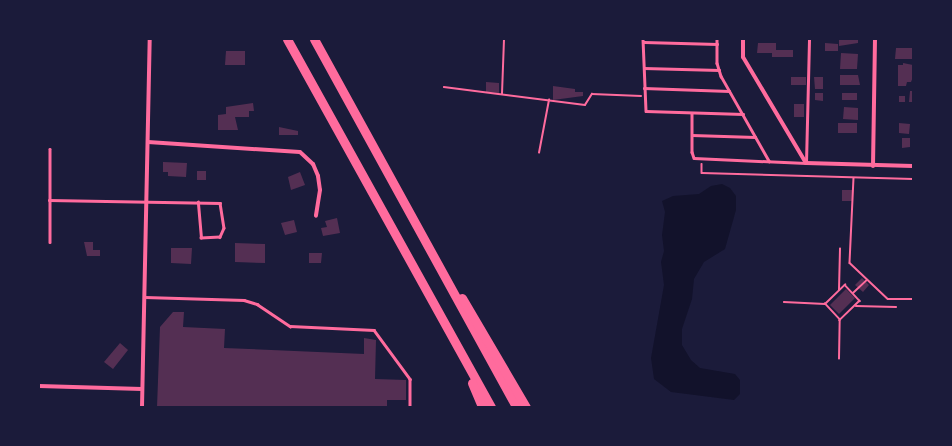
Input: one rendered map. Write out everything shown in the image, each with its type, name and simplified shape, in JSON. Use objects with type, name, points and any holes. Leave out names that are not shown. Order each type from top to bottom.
[{"type":"highway","points":[[287,39],[491,407]]},
{"type":"highway","points":[[314,39],[516,407]]},
{"type":"highway","points":[[399,194],[526,407]]},
{"type":"highway","points":[[455,340],[482,407]]},
{"type":"street","points":[[142,407],[150,39]]},
{"type":"street","points":[[743,39],[743,57],[806,163],[913,166]]},
{"type":"street","points":[[873,166],[875,39]]},
{"type":"street","points":[[148,142],[300,152],[312,164],[318,176],[320,190],[316,216]]},
{"type":"street","points":[[39,386],[142,389]]},
{"type":"lane","points":[[717,39],[719,70],[769,162]]},
{"type":"lane","points":[[692,113],[692,152],[694,158],[701,160],[806,163],[809,39]]},
{"type":"lane","points":[[717,44],[644,40],[644,96],[646,111],[743,114]]},
{"type":"lane","points":[[644,68],[719,70]]},
{"type":"lane","points":[[644,88],[730,91]]},
{"type":"lane","points":[[692,135],[756,137]]},
{"type":"lane","points":[[50,149],[50,242]]},
{"type":"lane","points":[[50,200],[198,202],[220,203],[224,228],[220,237],[201,238],[198,202]]},
{"type":"lane","points":[[145,297],[244,300],[257,304],[290,326],[374,330],[410,379],[410,407]]},
{"type":"path","points":[[502,94],[504,39]]},
{"type":"path","points":[[444,87],[585,105],[592,94],[644,96]]},
{"type":"path","points":[[539,153],[549,100]]},
{"type":"path","points":[[701,160],[702,173],[913,179]]},
{"type":"path","points":[[854,178],[850,263],[888,299],[913,299]]},
{"type":"path","points":[[839,290],[840,250]]},
{"type":"path","points":[[853,294],[867,280]]},
{"type":"path","points":[[825,304],[845,285],[860,301],[840,320]]},
{"type":"path","points":[[784,302],[825,304],[840,320],[839,359]]},
{"type":"path","points":[[855,306],[896,307]]},
{"type":"shaded area","points":[[722,184],[730,188],[736,196],[736,210],[725,249],[704,262],[694,279],[692,299],[682,329],[682,345],[691,360],[700,368],[735,374],[740,380],[740,394],[734,400],[671,392],[654,379],[651,358],[664,285],[661,262],[664,251],[662,235],[665,212],[662,201],[673,196],[699,194],[711,186]]},
{"type":"building","points":[[839,39],[858,39],[858,43],[839,46]]},
{"type":"building","points":[[758,43],[776,43],[776,50],[793,50],[793,57],[772,57],[772,53],[757,53]]},
{"type":"building","points":[[825,43],[838,44],[838,51],[825,51]]},
{"type":"building","points":[[896,48],[913,48],[913,59],[895,59]]},
{"type":"building","points":[[226,51],[245,51],[245,65],[225,65]]},
{"type":"building","points":[[841,53],[858,54],[857,69],[840,69]]},
{"type":"building","points":[[903,63],[913,65],[913,77],[911,82],[907,82],[906,86],[898,86],[898,65],[903,65]]},
{"type":"building","points":[[840,75],[858,75],[860,85],[840,85]]},
{"type":"building","points":[[791,77],[806,77],[806,85],[791,85]]},
{"type":"building","points":[[814,77],[823,77],[823,89],[815,89]]},
{"type":"building","points":[[486,82],[499,83],[499,93],[486,92]]},
{"type":"building","points":[[553,86],[575,89],[575,92],[583,92],[583,96],[553,100]]},
{"type":"building","points":[[910,91],[913,91],[913,102],[909,102]]},
{"type":"building","points":[[815,93],[823,93],[823,101],[815,100]]},
{"type":"building","points":[[842,93],[857,93],[857,100],[842,100]]},
{"type":"building","points":[[899,96],[905,96],[905,102],[899,102]]},
{"type":"building","points":[[253,103],[254,111],[249,111],[249,117],[235,117],[238,130],[218,130],[218,115],[226,114],[226,107]]},
{"type":"building","points":[[794,104],[804,104],[804,117],[794,117]]},
{"type":"building","points":[[844,107],[858,108],[858,120],[843,119]]},
{"type":"building","points":[[838,123],[857,123],[857,133],[838,133]]},
{"type":"building","points":[[899,123],[910,124],[909,134],[899,133]]},
{"type":"building","points":[[279,127],[298,131],[298,135],[279,135]]},
{"type":"building","points":[[902,138],[910,138],[910,147],[902,148]]},
{"type":"building","points":[[163,162],[187,163],[186,177],[168,176],[168,172],[163,172]]},
{"type":"building","points":[[197,171],[206,171],[206,180],[197,180]]},
{"type":"building","points":[[300,172],[305,185],[291,190],[288,177]]},
{"type":"building","points":[[842,190],[853,190],[853,201],[842,201]]},
{"type":"building","points":[[337,218],[340,233],[323,236],[321,228],[327,227],[325,221]]},
{"type":"building","points":[[294,220],[297,232],[285,235],[281,223]]},
{"type":"building","points":[[84,242],[93,242],[93,250],[100,250],[100,256],[87,256]]},
{"type":"building","points":[[235,243],[265,244],[265,263],[235,262]]},
{"type":"building","points":[[171,248],[192,248],[191,264],[171,263]]},
{"type":"building","points":[[309,253],[322,253],[321,263],[309,263]]},
{"type":"building","points":[[862,278],[869,285],[863,292],[855,285]]},
{"type":"building","points":[[846,289],[855,298],[839,314],[830,305]]},
{"type":"building","points":[[173,312],[184,312],[183,327],[225,329],[224,348],[364,354],[364,338],[376,340],[375,379],[406,380],[406,400],[387,400],[387,407],[157,407],[160,327]]},
{"type":"building","points":[[120,343],[128,350],[113,369],[104,362]]}]
